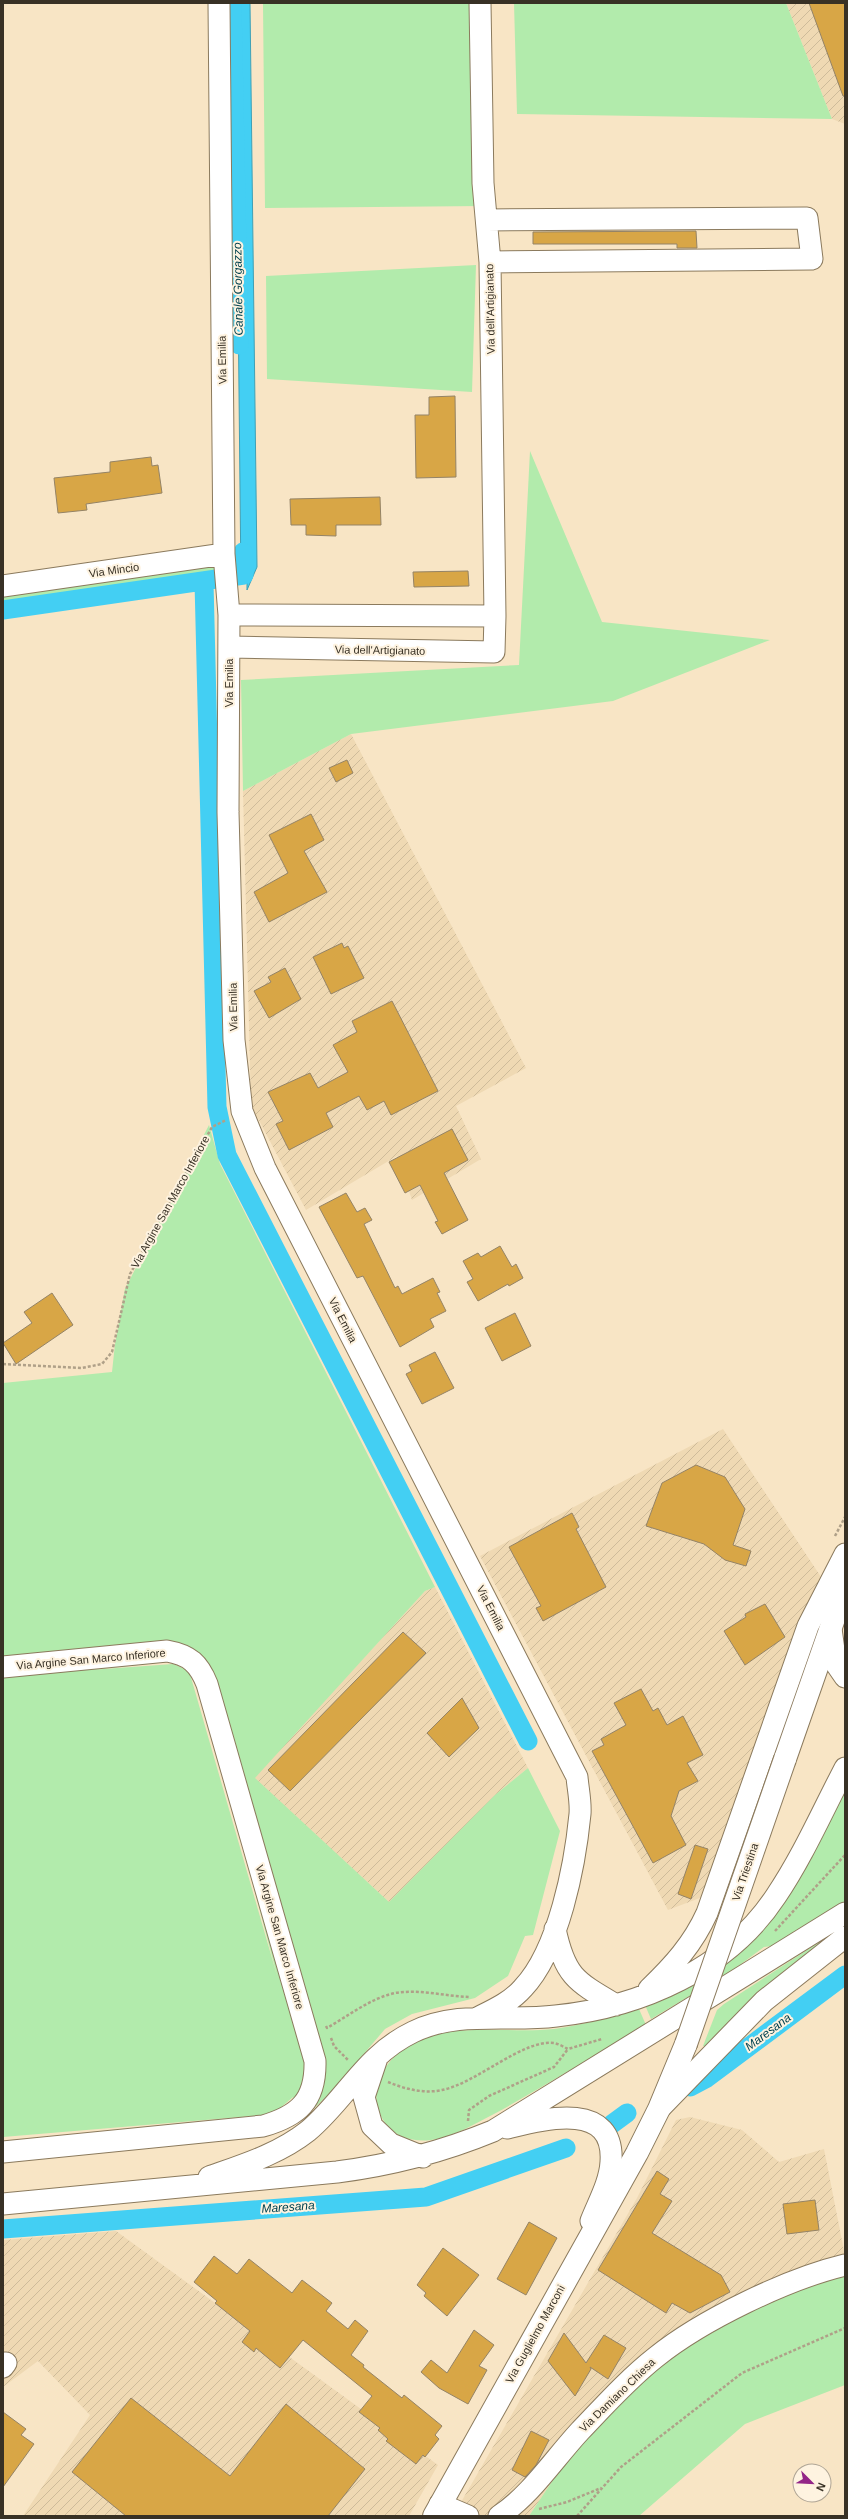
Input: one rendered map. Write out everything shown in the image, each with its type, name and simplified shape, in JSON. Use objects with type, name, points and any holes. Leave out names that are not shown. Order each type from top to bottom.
[{"type":"main road","name":"Via Triestina","points":[[637,2153],[659,2109],[686,2044],[845,1587]]},
{"type":"main road","name":"Via Guglielmo Marconi","points":[[437,2510],[637,2153]]},
{"type":"street","name":"Via Emilia","points":[[219,3],[226,572],[229,615],[228,812],[234,1040],[242,1111],[265,1168],[577,1777],[580,1812],[572,1873],[555,1928],[542,1960],[522,1990],[502,2005],[477,2018]]},
{"type":"street","name":"Via dell'Artigianato","points":[[229,648],[494,652],[495,616],[490,262],[483,184],[480,3]]},
{"type":"street","points":[[487,220],[807,218],[812,259],[490,262]]},
{"type":"street","name":"Via Mincio","points":[[3,586],[226,572]]},
{"type":"street","points":[[229,615],[495,616]]},
{"type":"street","points":[[642,1995],[681,1957],[699,1931],[707,1913],[808,1626],[845,1554]]},
{"type":"street","points":[[831,1629],[836,1664],[845,1677]]},
{"type":"street","name":"Via Argine San Marco Inferiore","points":[[3,1667],[167,1651],[180,1653],[193,1660],[201,1670],[294,1983],[315,2061],[316,2074],[311,2092],[300,2109],[283,2120],[262,2126],[3,2152]]},
{"type":"street","points":[[184,2186],[248,2163],[282,2148],[308,2130],[354,2078],[394,2042],[433,2023],[477,2018],[556,2016],[616,2005],[670,1986],[711,1962],[741,1938],[761,1917],[796,1863],[845,1768]]},
{"type":"street","points":[[3,2204],[337,2172],[382,2166],[423,2157],[450,2149],[493,2131],[845,1913]]},
{"type":"street","points":[[555,1928],[567,1969],[583,1986],[616,2005]]},
{"type":"street","points":[[659,2109],[764,2001],[845,1937]]},
{"type":"street","points":[[724,2042],[845,1949]]},
{"type":"street","points":[[378,2056],[364,2097],[372,2126],[391,2144],[423,2157]]},
{"type":"street","points":[[493,2131],[552,2118],[595,2124],[605,2135],[610,2147],[611,2163],[578,2257]]},
{"type":"street","name":"Via Damiano Chiesa","points":[[499,2516],[514,2506],[563,2449],[625,2384],[656,2356],[719,2316],[773,2291],[845,2265]]},
{"type":"street","points":[[437,2510],[468,2516]]},
{"type":"path","name":"Via Argine San Marco Inferiore","points":[[3,1364],[82,1368],[102,1364],[112,1352],[130,1274],[212,1127]]},
{"type":"path","points":[[326,2028],[372,2002],[395,1993],[422,1993],[474,1998]]},
{"type":"path","points":[[324,2021],[334,2046],[353,2065]]},
{"type":"path","points":[[577,2516],[621,2467],[742,2373],[845,2328]]},
{"type":"path","points":[[532,2510],[567,2502],[603,2487]]},
{"type":"shaded area","points":[[263,3],[473,3],[263,4]]},
{"type":"shaded area","points":[[786,3],[845,3],[845,124],[832,119]]},
{"type":"shaded area","points":[[351,734],[526,1068],[456,1106],[481,1159],[412,1200],[397,1156],[306,1210],[251,1105],[243,791]]},
{"type":"shaded area","points":[[723,1429],[825,1583],[721,1890],[668,1910],[480,1556]]},
{"type":"shaded area","points":[[435,1587],[528,1768],[495,1795],[390,1903],[254,1778],[425,1591]]},
{"type":"shaded area","points":[[690,2117],[742,2130],[779,2162],[824,2149],[845,2256],[577,2444],[529,2516],[453,2516],[637,2198],[676,2120]]},
{"type":"shaded area","points":[[116,2231],[438,2465],[409,2516],[23,2516],[90,2415],[38,2361],[3,2387],[3,2240]]},
{"type":"green space","points":[[514,3],[786,3],[832,119],[517,114]]},
{"type":"green space","points":[[263,4],[473,4],[484,206],[265,208]]},
{"type":"green space","points":[[476,265],[472,392],[267,379],[266,276]]},
{"type":"green space","points":[[530,451],[602,622],[770,640],[613,701],[351,734],[243,791],[241,680],[519,665]]},
{"type":"green space","points":[[201,566],[226,566],[227,572],[3,605],[3,593]]},
{"type":"green space","points":[[209,1125],[220,1164],[435,1587],[425,1591],[255,1778],[389,1902],[495,1795],[528,1768],[560,1831],[533,1935],[525,1936],[508,1976],[475,1998],[412,2014],[385,2029],[334,2089],[306,2116],[299,2113],[292,2103],[293,2097],[278,2110],[266,2115],[3,2137],[3,1383],[112,1372],[115,1344],[125,1289]],"holes":[[[177,1661],[196,1670],[278,1979],[190,1674],[185,1669],[173,1664],[90,1670]]]},
{"type":"green space","points":[[845,1779],[845,1902],[772,1946],[764,1947],[733,1970],[651,2019],[645,2005],[687,1989],[742,1950]]},
{"type":"green space","points":[[835,1932],[706,2046],[703,2046],[717,2010]]},
{"type":"green space","points":[[639,2009],[646,2025],[464,2130],[431,2140],[408,2139],[391,2130],[380,2114],[376,2092],[377,2084],[382,2073],[388,2064],[404,2049],[423,2039],[443,2033],[465,2030],[554,2029],[586,2023]]},
{"type":"green space","points":[[845,2261],[845,2385],[745,2424],[639,2516],[529,2516],[577,2444],[693,2327]]},
{"type":"water","points":[[235,3],[250,3],[257,567],[247,590],[247,582],[241,584]]},
{"type":"building","points":[[809,3],[845,3],[845,96],[843,96]]},
{"type":"building","points":[[696,231],[697,248],[677,248],[677,244],[533,244],[533,232]]},
{"type":"building","points":[[455,396],[456,477],[416,478],[415,415],[429,415],[429,397]]},
{"type":"building","points":[[151,457],[152,466],[158,465],[162,493],[86,504],[87,510],[58,513],[54,478],[110,472],[110,462]]},
{"type":"building","points":[[380,497],[381,525],[336,525],[336,536],[306,535],[306,525],[291,525],[290,499]]},
{"type":"building","points":[[468,571],[469,586],[414,587],[413,572]]},
{"type":"building","points":[[347,760],[353,773],[336,782],[329,768]]},
{"type":"building","points":[[311,814],[324,840],[304,851],[327,892],[269,922],[254,892],[288,873],[269,835]]},
{"type":"building","points":[[342,943],[344,948],[348,946],[364,978],[331,994],[313,957]]},
{"type":"building","points":[[285,968],[301,999],[269,1018],[254,991],[271,982],[268,977]]},
{"type":"building","points":[[392,1001],[438,1091],[391,1115],[384,1101],[367,1110],[359,1096],[326,1113],[333,1127],[289,1150],[276,1124],[283,1121],[268,1092],[310,1073],[318,1088],[348,1072],[333,1045],[357,1032],[352,1021]]},
{"type":"building","points":[[452,1129],[468,1160],[444,1173],[468,1220],[442,1234],[435,1222],[438,1221],[420,1185],[405,1193],[389,1162]]},
{"type":"building","points":[[346,1193],[357,1212],[365,1208],[372,1220],[364,1224],[395,1288],[398,1286],[402,1294],[433,1278],[440,1292],[437,1293],[446,1311],[430,1319],[434,1327],[400,1347],[363,1276],[357,1278],[319,1207]]},
{"type":"building","points":[[500,1246],[512,1267],[516,1264],[523,1278],[509,1286],[508,1284],[478,1301],[467,1282],[473,1279],[463,1261],[478,1253],[481,1257]]},
{"type":"building","points":[[52,1293],[73,1325],[16,1364],[3,1343],[32,1323],[24,1312]]},
{"type":"building","points":[[515,1313],[531,1346],[502,1361],[485,1328]]},
{"type":"building","points":[[435,1352],[454,1388],[422,1404],[406,1374],[412,1371],[409,1365]]},
{"type":"building","points":[[696,1465],[725,1477],[745,1509],[733,1545],[751,1551],[746,1566],[725,1560],[704,1544],[646,1526],[662,1483]]},
{"type":"building","points":[[572,1513],[579,1527],[576,1529],[606,1587],[543,1621],[536,1608],[541,1606],[509,1547]]},
{"type":"building","points":[[765,1604],[785,1637],[745,1665],[724,1631],[746,1617],[745,1614]]},
{"type":"building","points":[[403,1632],[426,1653],[290,1791],[268,1770]]},
{"type":"building","points":[[641,1689],[653,1711],[658,1708],[667,1725],[683,1716],[703,1755],[687,1763],[698,1781],[679,1791],[671,1816],[686,1845],[653,1863],[592,1751],[604,1745],[601,1739],[626,1725],[614,1703]]},
{"type":"building","points":[[462,1698],[479,1728],[449,1757],[427,1733]]},
{"type":"building","points":[[695,1845],[708,1849],[691,1899],[678,1894]]},
{"type":"building","points":[[657,2171],[669,2179],[660,2194],[672,2201],[652,2233],[721,2275],[730,2292],[690,2313],[672,2303],[666,2313],[598,2270]]},
{"type":"building","points":[[815,2200],[819,2230],[787,2234],[783,2204]]},
{"type":"building","points":[[529,2222],[557,2238],[526,2295],[497,2279]]},
{"type":"building","points":[[443,2248],[479,2275],[447,2316],[424,2296],[426,2293],[417,2285]]},
{"type":"building","points":[[214,2256],[237,2274],[249,2259],[292,2293],[302,2280],[332,2303],[326,2311],[348,2329],[355,2320],[368,2331],[351,2355],[364,2365],[363,2367],[402,2398],[404,2395],[442,2426],[435,2435],[439,2439],[425,2457],[423,2455],[416,2464],[386,2441],[388,2439],[378,2430],[380,2428],[359,2412],[372,2396],[303,2340],[280,2368],[256,2348],[254,2352],[242,2342],[250,2331],[215,2303],[217,2301],[194,2282]]},
{"type":"building","points":[[474,2330],[494,2345],[479,2366],[487,2370],[468,2404],[439,2388],[421,2372],[431,2360],[447,2373]]},
{"type":"building","points":[[564,2333],[586,2363],[604,2335],[626,2348],[608,2379],[590,2367],[591,2369],[575,2396],[548,2361]]},
{"type":"building","points":[[131,2398],[230,2476],[286,2404],[365,2469],[328,2516],[126,2516],[72,2472]]},
{"type":"building","points":[[3,2412],[26,2429],[21,2435],[34,2444],[3,2487]]},
{"type":"building","points":[[531,2431],[549,2440],[536,2465],[525,2477],[512,2470]]},
{"type":"waterway","name":"Canale Gorgazzo","points":[[232,3],[239,345]]},
{"type":"waterway","points":[[3,610],[244,575],[243,552]]},
{"type":"waterway","points":[[204,582],[217,1107],[227,1155],[528,1741]]},
{"type":"waterway","name":"Maresana","points":[[690,2087],[707,2078],[845,1975]]},
{"type":"waterway","name":"Maresana","points":[[612,2124],[627,2113]]},
{"type":"waterway","name":"Maresana","points":[[3,2229],[426,2197],[566,2148]]}]
